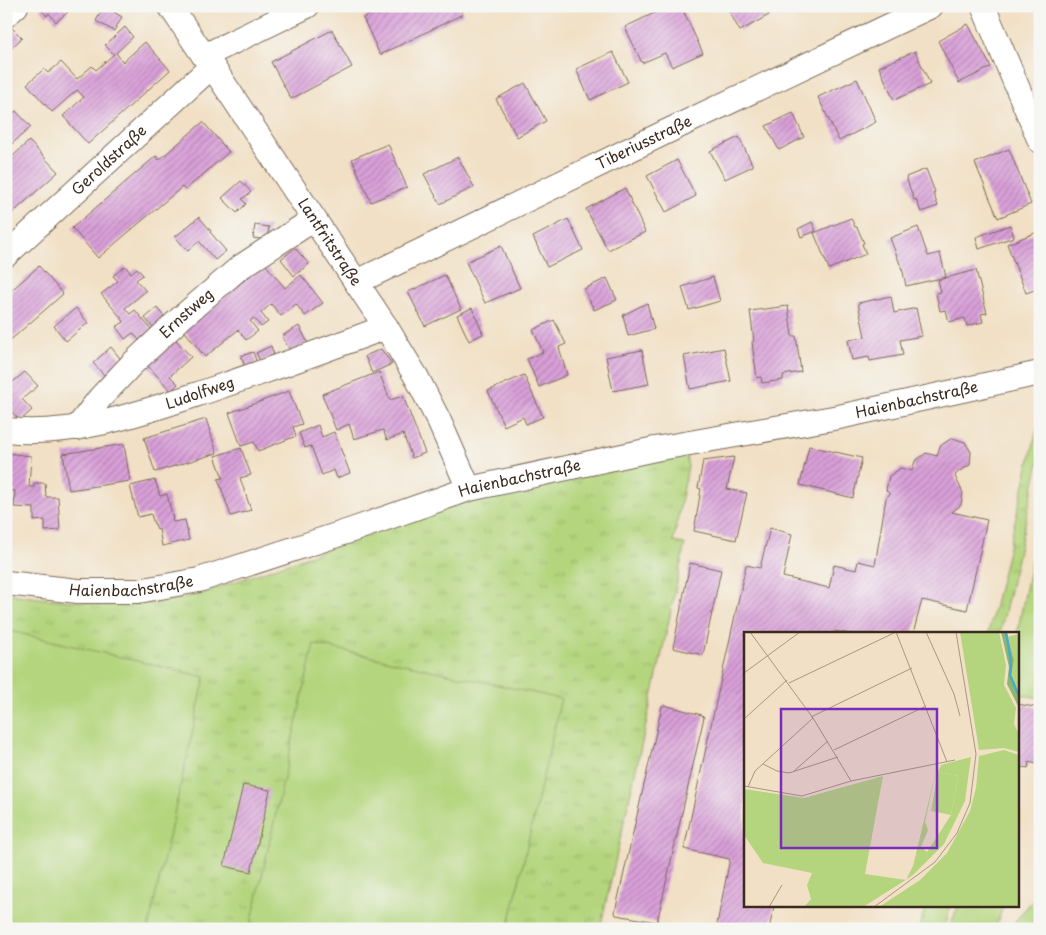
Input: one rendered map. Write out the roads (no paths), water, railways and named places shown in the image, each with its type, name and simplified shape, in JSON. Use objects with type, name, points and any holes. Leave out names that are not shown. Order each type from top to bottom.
[{"type":"street","points":[[6,15],[16,6]]},
{"type":"street","name":"Lantfritstraße","points":[[170,6],[386,327],[417,378],[439,421],[469,489]]},
{"type":"street","name":"Geroldstraße","points":[[6,255],[208,61],[307,6]]},
{"type":"street","name":"Tiberiusstraße","points":[[357,282],[931,6]]},
{"type":"street","points":[[983,6],[1040,141]]},
{"type":"street","name":"Ernstweg","points":[[77,428],[100,398],[132,364],[182,317],[239,268],[314,219]]},
{"type":"street","name":"Ludolfweg","points":[[6,430],[77,428],[114,421],[292,362],[386,327]]},
{"type":"street","name":"Haienbachstraße","points":[[6,583],[78,591],[138,591],[198,580],[352,530],[469,489],[655,449],[839,417],[1040,373]]}]
